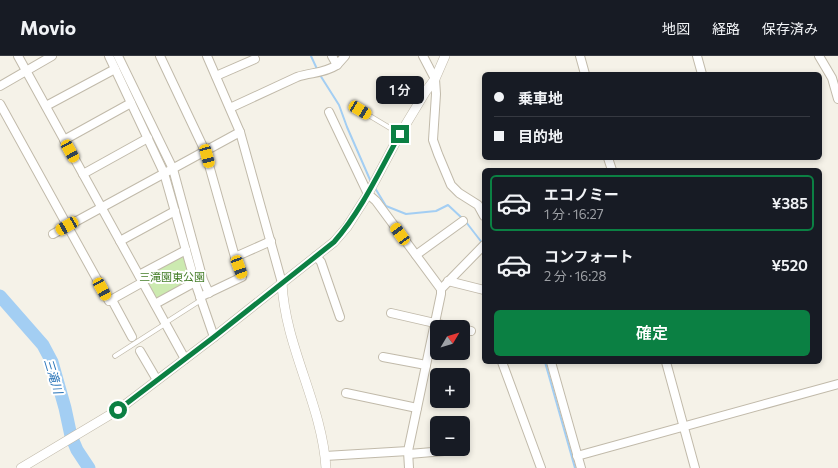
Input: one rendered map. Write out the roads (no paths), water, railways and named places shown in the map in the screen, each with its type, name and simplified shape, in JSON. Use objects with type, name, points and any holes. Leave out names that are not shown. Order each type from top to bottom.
[{"type":"street","points":[[18,56],[185,359]]},
{"type":"street","points":[[0,86],[52,56]]},
{"type":"street","points":[[108,56],[164,173],[194,282],[214,337]]},
{"type":"street","points":[[118,56],[173,169],[203,280],[209,293]]},
{"type":"street","points":[[160,56],[205,151],[242,277],[201,298]]},
{"type":"street","points":[[207,56],[240,132],[282,283],[287,322],[318,417],[326,468]]},
{"type":"street","points":[[332,56],[337,65]]},
{"type":"street","points":[[230,108],[297,77],[324,72],[337,65],[345,56]]},
{"type":"street","points":[[423,56],[435,79],[436,94],[433,140],[438,154],[451,185],[459,193],[478,205],[482,212]]},
{"type":"street","points":[[21,468],[118,410],[214,337],[334,242],[347,227],[369,192],[400,134],[435,79],[445,56]]},
{"type":"street","points":[[580,56],[584,72]]},
{"type":"street","points":[[697,56],[701,72]]},
{"type":"street","points":[[819,56],[832,78],[838,99]]},
{"type":"street","points":[[216,76],[255,59]]},
{"type":"street","points":[[46,106],[115,69]]},
{"type":"street","points":[[64,140],[131,103]]},
{"type":"street","points":[[0,104],[109,301],[112,300],[134,340]]},
{"type":"street","points":[[329,112],[369,192],[441,289],[436,320]]},
{"type":"street","points":[[53,234],[240,132]]},
{"type":"street","points":[[83,174],[148,138]]},
{"type":"street","points":[[120,241],[175,211]]},
{"type":"street","points":[[416,255],[463,221]]},
{"type":"street","points":[[235,257],[271,242]]},
{"type":"street","points":[[441,289],[482,246]]},
{"type":"street","points":[[112,300],[141,278],[186,250]]},
{"type":"street","points":[[316,256],[321,262],[340,317]]},
{"type":"street","points":[[155,304],[194,282]]},
{"type":"street","points":[[448,282],[482,290]]},
{"type":"street","points":[[391,313],[430,322]]},
{"type":"street","points":[[409,468],[408,452],[430,346]]},
{"type":"street","points":[[140,352],[157,380]]},
{"type":"street","points":[[383,357],[426,365]]},
{"type":"street","points":[[503,364],[541,468]]},
{"type":"street","points":[[552,364],[581,468]]},
{"type":"street","points":[[667,364],[695,468]]},
{"type":"street","points":[[578,456],[838,384]]},
{"type":"street","points":[[346,393],[416,408]]},
{"type":"street","points":[[325,456],[430,451]]},
{"type":"lane","points":[[360,110],[400,134]]},
{"type":"lane","points":[[115,356],[134,340],[165,323],[201,298]]},
{"type":"lane","points":[[134,340],[140,352]]},
{"type":"waterway","points":[[311,56],[317,69]]},
{"type":"waterway","points":[[320,75],[339,105],[371,182]]},
{"type":"waterway","points":[[375,188],[386,206],[406,214],[436,211],[448,205],[463,219]]},
{"type":"waterway","points":[[466,222],[482,243]]},
{"type":"waterway","name":"三滝川","points":[[0,296],[43,345],[52,362],[71,436],[77,450],[89,468]]},
{"type":"waterway","points":[[546,364],[575,468]]},
{"type":"park label","name":"三滝園東公園","points":[[172,276]]}]
